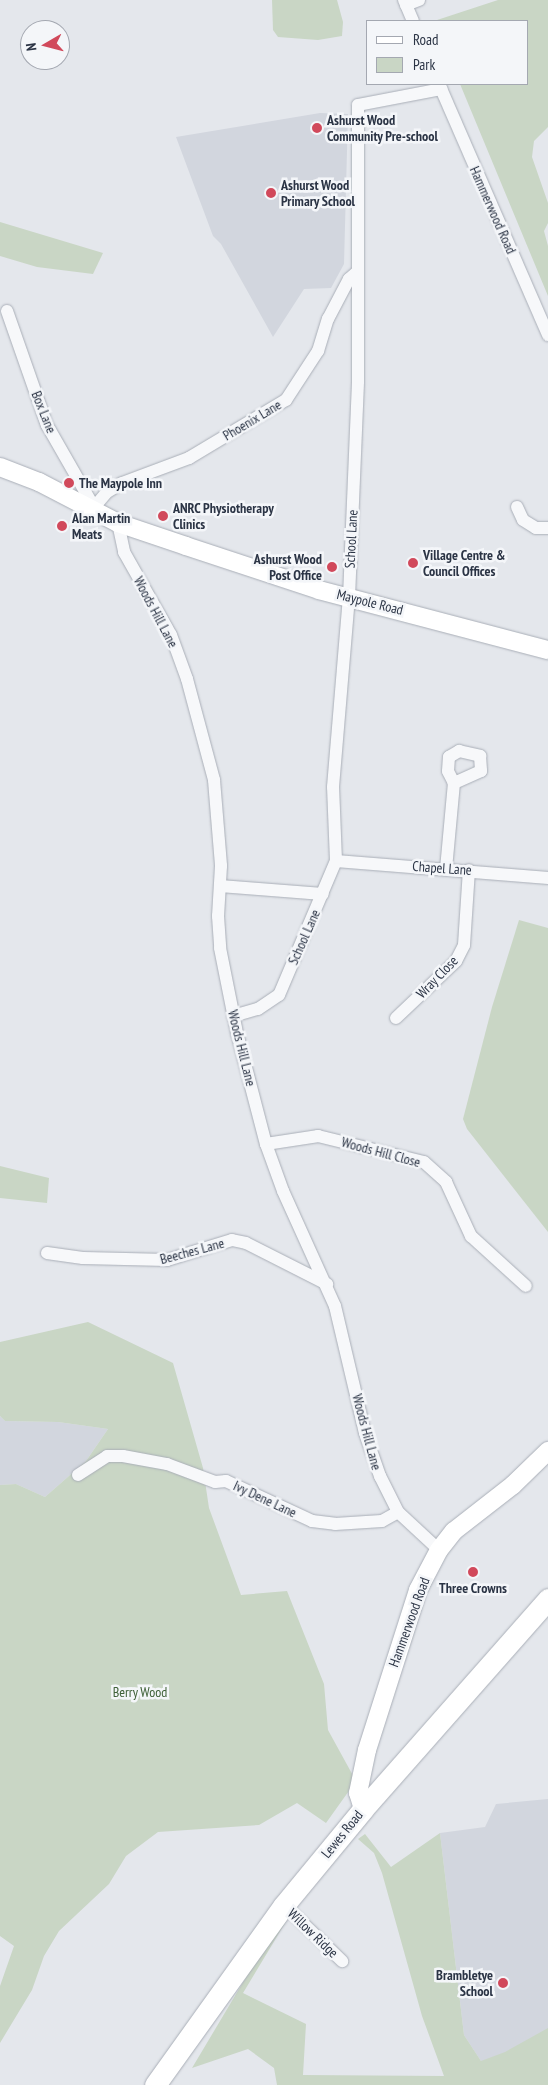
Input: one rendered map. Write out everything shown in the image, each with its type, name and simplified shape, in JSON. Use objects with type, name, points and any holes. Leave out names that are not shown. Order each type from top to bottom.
[{"type":"highway","name":"Lewes Road","points":[[155,2085],[284,1905],[363,1809],[548,1599]]},
{"type":"street","points":[[413,20],[405,2],[419,0]]},
{"type":"street","name":"School Lane","points":[[233,1016],[258,1009],[279,995],[336,861],[333,787],[349,597],[358,381],[358,106],[440,86]]},
{"type":"street","name":"Hammerwood Road","points":[[440,86],[548,335]]},
{"type":"street","name":"Phoenix Lane","points":[[93,509],[107,492],[122,483],[189,458],[286,400],[318,351],[328,319],[349,278],[357,272]]},
{"type":"street","name":"Box Lane","points":[[7,310],[47,425],[93,509]]},
{"type":"street","name":"Maypole Road","points":[[0,467],[39,482],[118,523],[349,597],[441,620],[507,641],[548,650]]},
{"type":"street","points":[[517,507],[523,520],[536,528],[548,528]]},
{"type":"street","name":"Woods Hill Lane","points":[[118,523],[124,552],[171,635],[188,679],[215,788],[220,886],[220,948],[233,1016],[266,1144],[283,1191],[326,1284],[346,1344],[365,1433],[380,1476],[398,1512],[439,1550]]},
{"type":"street","points":[[446,869],[454,782]]},
{"type":"street","name":"Chapel Lane","points":[[336,861],[469,870],[548,878]]},
{"type":"street","name":"Wray Close","points":[[396,1018],[456,961],[464,945],[469,870]]},
{"type":"street","points":[[220,886],[323,894]]},
{"type":"street","name":"Woods Hill Close","points":[[266,1144],[318,1136],[424,1162],[446,1182],[472,1236],[526,1286]]},
{"type":"street","name":"Beeches Lane","points":[[47,1253],[93,1258],[167,1260],[232,1240],[246,1243],[326,1284]]},
{"type":"street","name":"Hammerwood Road","points":[[363,1809],[358,1793],[377,1713],[418,1590],[439,1550],[454,1531],[514,1485],[548,1451]]},
{"type":"street","name":"Ivy Dene Lane","points":[[78,1475],[107,1456],[131,1457],[167,1464],[215,1482],[226,1481],[312,1521],[335,1524],[382,1521],[398,1512]]},
{"type":"street","name":"Willow Ridge","points":[[284,1905],[342,1961]]},
{"type":"shaded area","name":"Ashurst Wood Primary School","points":[[320,113],[348,114],[344,264],[331,288],[304,289],[273,337],[221,244],[213,236],[176,137]]},
{"type":"shaded area","points":[[0,1416],[5,1421],[58,1422],[108,1429],[86,1461],[45,1497],[16,1484],[0,1485]]},
{"type":"shaded area","name":"Brambletye School","points":[[548,1799],[548,2074],[481,2061],[464,2035],[440,1833],[485,1827],[496,1804]]},
{"type":"green space","points":[[272,0],[337,0],[343,22],[342,36],[318,40],[278,37],[273,30]]},
{"type":"green space","points":[[498,0],[548,0],[548,127],[534,141],[532,157],[548,203],[548,223],[544,231],[548,246],[548,296],[460,85],[528,85],[528,20],[437,20]]},
{"type":"green space","points":[[0,222],[103,253],[93,274],[37,267],[0,256]]},
{"type":"green space","points":[[519,920],[548,928],[548,1232],[467,1129],[463,1119],[492,1007]]},
{"type":"green space","points":[[0,1166],[49,1178],[47,1203],[0,1198]]},
{"type":"green space","name":"Berry Wood","points":[[88,1322],[173,1363],[203,1468],[209,1508],[241,1595],[287,1591],[324,1684],[328,1730],[356,1781],[326,1823],[297,1803],[259,1825],[158,1832],[126,1856],[109,1884],[59,1931],[44,1956],[32,1990],[0,2043],[0,1986],[14,1946],[0,1936],[0,1485],[16,1484],[45,1497],[86,1461],[108,1429],[58,1422],[5,1421],[0,1416],[0,1342]]},
{"type":"green space","points":[[440,1833],[464,2035],[481,2061],[505,2052],[548,2028],[548,2085],[277,2085],[274,2068],[248,2049],[192,2068],[282,1917],[287,1920],[243,1993],[306,2024],[303,2075],[444,2076],[422,2016],[382,1873],[374,1853],[358,1839],[365,1834],[391,1867]]},
{"type":"place","name":"Ashurst Wood Community Pre-school","points":[[317,128]]},
{"type":"place","name":"Ashurst Wood Primary School","points":[[271,193]]},
{"type":"place","name":"The Maypole Inn","points":[[69,483]]},
{"type":"place","name":"ANRC Physiotherapy Clinics","points":[[163,516]]},
{"type":"place","name":"Alan Martin Meats","points":[[62,526]]},
{"type":"place","name":"Village Centre & Council Offices","points":[[413,563]]},
{"type":"place","name":"Ashurst Wood Post Office","points":[[332,567]]},
{"type":"place","name":"Three Crowns","points":[[473,1572]]},
{"type":"place","name":"Brambletye School","points":[[503,1983]]}]
